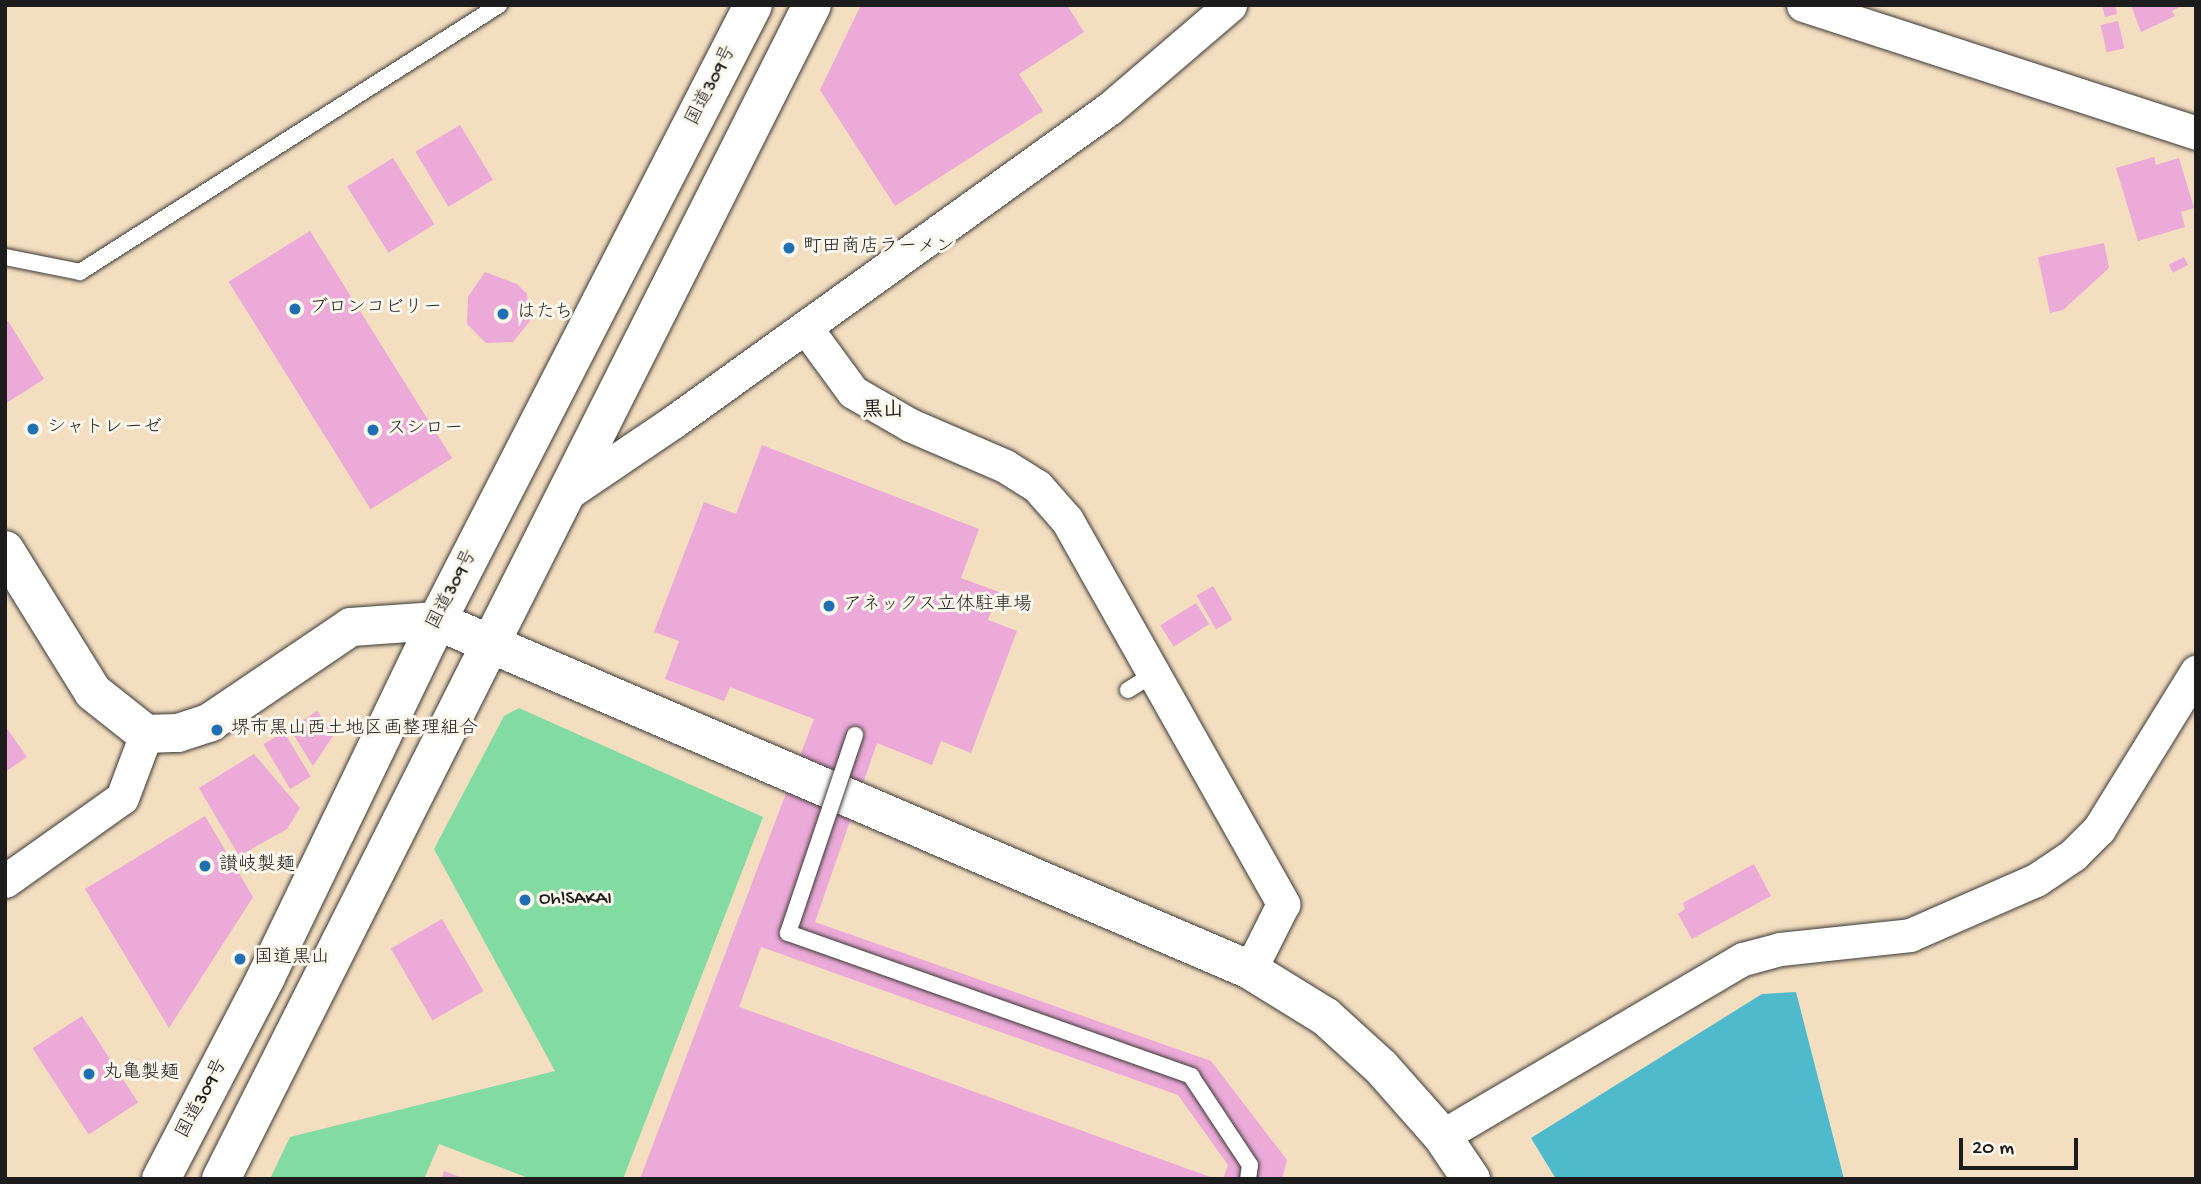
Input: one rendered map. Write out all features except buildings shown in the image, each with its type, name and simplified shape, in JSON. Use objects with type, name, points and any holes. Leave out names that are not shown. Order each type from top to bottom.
[{"type":"main road","name":"国道309号","points":[[161,1179],[266,977],[437,621],[753,5]]},
{"type":"main road","points":[[221,1179],[812,5]]},
{"type":"main road","points":[[5,550],[93,692],[146,734],[178,733],[209,723],[351,628],[437,621],[1250,970],[1326,1017],[1381,1067],[1442,1136],[1472,1179]]},
{"type":"street","points":[[568,493],[806,328],[1110,108],[1230,5]]},
{"type":"street","points":[[1803,5],[2196,133]]},
{"type":"street","points":[[806,328],[853,392],[910,425],[1005,466],[1037,486],[1068,520],[1141,682],[1283,904],[1250,970]]},
{"type":"street","points":[[1442,1136],[1743,959],[1780,949],[1910,935],[2036,880],[2073,855],[2099,829],[2196,672]]},
{"type":"street","points":[[5,881],[122,798],[146,734]]},
{"type":"lane","points":[[5,257],[80,272],[499,5]]},
{"type":"lane","points":[[855,735],[788,933],[1191,1076],[1250,1165],[1248,1179]]},
{"type":"green space","points":[[519,708],[763,817],[623,1179],[531,1179],[439,1144],[424,1179],[270,1179],[290,1137],[555,1071],[434,849],[504,716]]},
{"type":"water","points":[[1796,992],[1844,1179],[1556,1179],[1531,1138],[1762,994]]},
{"type":"place","name":"町田商店ラーメン","points":[[789,248]]},
{"type":"place","name":"ブロンコビリー","points":[[295,309]]},
{"type":"place","name":"はたち","points":[[503,314]]},
{"type":"place","name":"シャトレーゼ","points":[[33,429]]},
{"type":"place","name":"スシロー","points":[[373,430]]},
{"type":"place","name":"アネックス立体駐車場","points":[[829,606]]},
{"type":"place","name":"堺市黒山西土地区画整理組合","points":[[217,730]]},
{"type":"place","name":"讃岐製麺","points":[[205,866]]},
{"type":"place","name":"Oh!SAKAI","points":[[525,900]]},
{"type":"place","name":"国道黒山","points":[[240,959]]},
{"type":"place","name":"丸亀製麺","points":[[89,1074]]},
{"type":"district","name":"黒山","points":[[883,412]]}]
